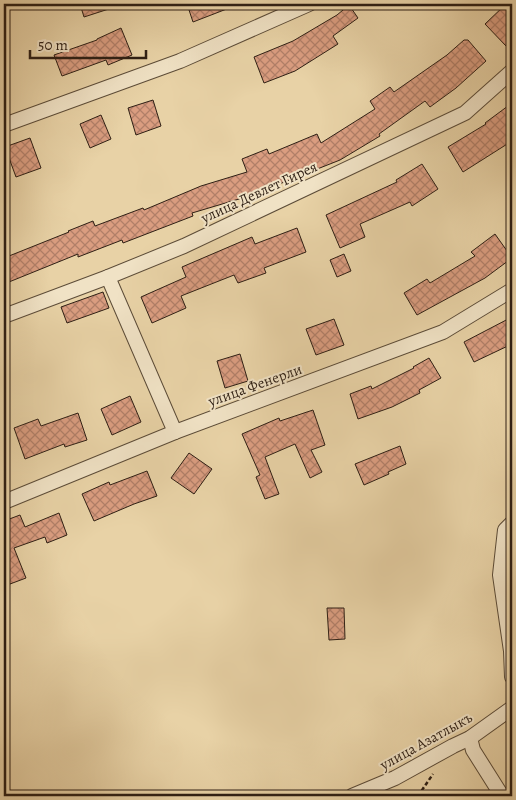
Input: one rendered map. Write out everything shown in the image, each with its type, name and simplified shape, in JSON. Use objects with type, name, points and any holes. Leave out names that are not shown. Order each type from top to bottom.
[{"type":"street","points":[[4,125],[180,61],[309,4]]},
{"type":"street","name":"улица Девлет Гирея","points":[[4,316],[184,246],[464,113],[512,71]]},
{"type":"street","points":[[108,277],[175,432]]},
{"type":"street","name":"улица Фенерли","points":[[4,502],[175,432],[443,332],[512,290]]},
{"type":"street","points":[[508,526],[500,575],[511,651],[512,676]]},
{"type":"street","name":"улица Азатлыкъ","points":[[352,796],[396,778],[470,738],[512,708]]},
{"type":"street","points":[[470,738],[473,750],[502,796]]},
{"type":"building","points":[[80,4],[118,4],[118,6],[84,17]]},
{"type":"building","points":[[187,4],[237,4],[237,5],[193,22]]},
{"type":"building","points":[[506,4],[512,4],[512,39],[506,46],[485,24]]},
{"type":"building","points":[[349,5],[358,18],[333,36],[338,44],[295,71],[264,83],[254,57],[293,41],[337,15]]},
{"type":"building","points":[[121,28],[132,55],[108,65],[106,60],[62,76],[54,55],[97,40]]},
{"type":"building","points":[[464,40],[468,40],[486,61],[456,88],[430,107],[425,101],[379,134],[380,136],[340,160],[249,196],[192,213],[193,216],[123,243],[122,240],[78,257],[78,254],[4,284],[4,258],[93,221],[95,226],[143,208],[144,210],[201,186],[247,172],[242,159],[267,149],[269,154],[317,134],[321,143],[375,109],[370,101],[390,87],[394,92],[447,55]]},
{"type":"building","points":[[153,100],[161,126],[136,135],[128,108]]},
{"type":"building","points":[[512,103],[512,141],[463,172],[448,147],[486,124]]},
{"type":"building","points":[[101,115],[111,139],[90,148],[80,124]]},
{"type":"building","points":[[30,138],[41,168],[16,177],[5,147]]},
{"type":"building","points":[[422,164],[438,189],[412,206],[410,202],[360,224],[365,237],[340,248],[326,215],[397,182],[396,180]]},
{"type":"building","points":[[297,228],[306,252],[264,268],[266,273],[238,283],[234,275],[181,296],[186,308],[152,323],[141,297],[186,277],[182,267],[252,237],[255,244]]},
{"type":"building","points":[[495,234],[512,258],[485,278],[417,315],[404,293],[427,279],[430,283],[475,256],[471,252]]},
{"type":"building","points":[[344,254],[351,271],[337,277],[330,260]]},
{"type":"building","points":[[103,292],[109,308],[67,323],[61,307]]},
{"type":"building","points":[[512,317],[512,344],[474,362],[464,342]]},
{"type":"building","points":[[334,319],[344,345],[316,355],[306,329]]},
{"type":"building","points":[[240,354],[248,381],[225,388],[217,361]]},
{"type":"building","points":[[429,358],[441,378],[419,390],[420,393],[392,407],[358,419],[350,394],[371,386],[372,389],[414,368]]},
{"type":"building","points":[[130,396],[141,422],[112,435],[101,409]]},
{"type":"building","points":[[313,410],[325,445],[311,450],[322,472],[310,478],[295,444],[265,457],[279,494],[265,499],[256,477],[260,475],[242,434],[279,418],[280,421]]},
{"type":"building","points":[[78,413],[87,440],[65,447],[64,444],[25,459],[14,428],[38,419],[41,426]]},
{"type":"building","points":[[400,446],[406,464],[364,485],[355,464]]},
{"type":"building","points":[[189,453],[212,469],[194,494],[171,478]]},
{"type":"building","points":[[147,471],[157,496],[94,521],[82,494],[109,482],[110,485]]},
{"type":"building","points":[[59,513],[67,535],[47,543],[45,537],[14,548],[26,578],[10,584],[4,567],[4,521],[20,515],[25,527]]},
{"type":"building","points":[[327,608],[344,608],[345,639],[329,640]]}]
